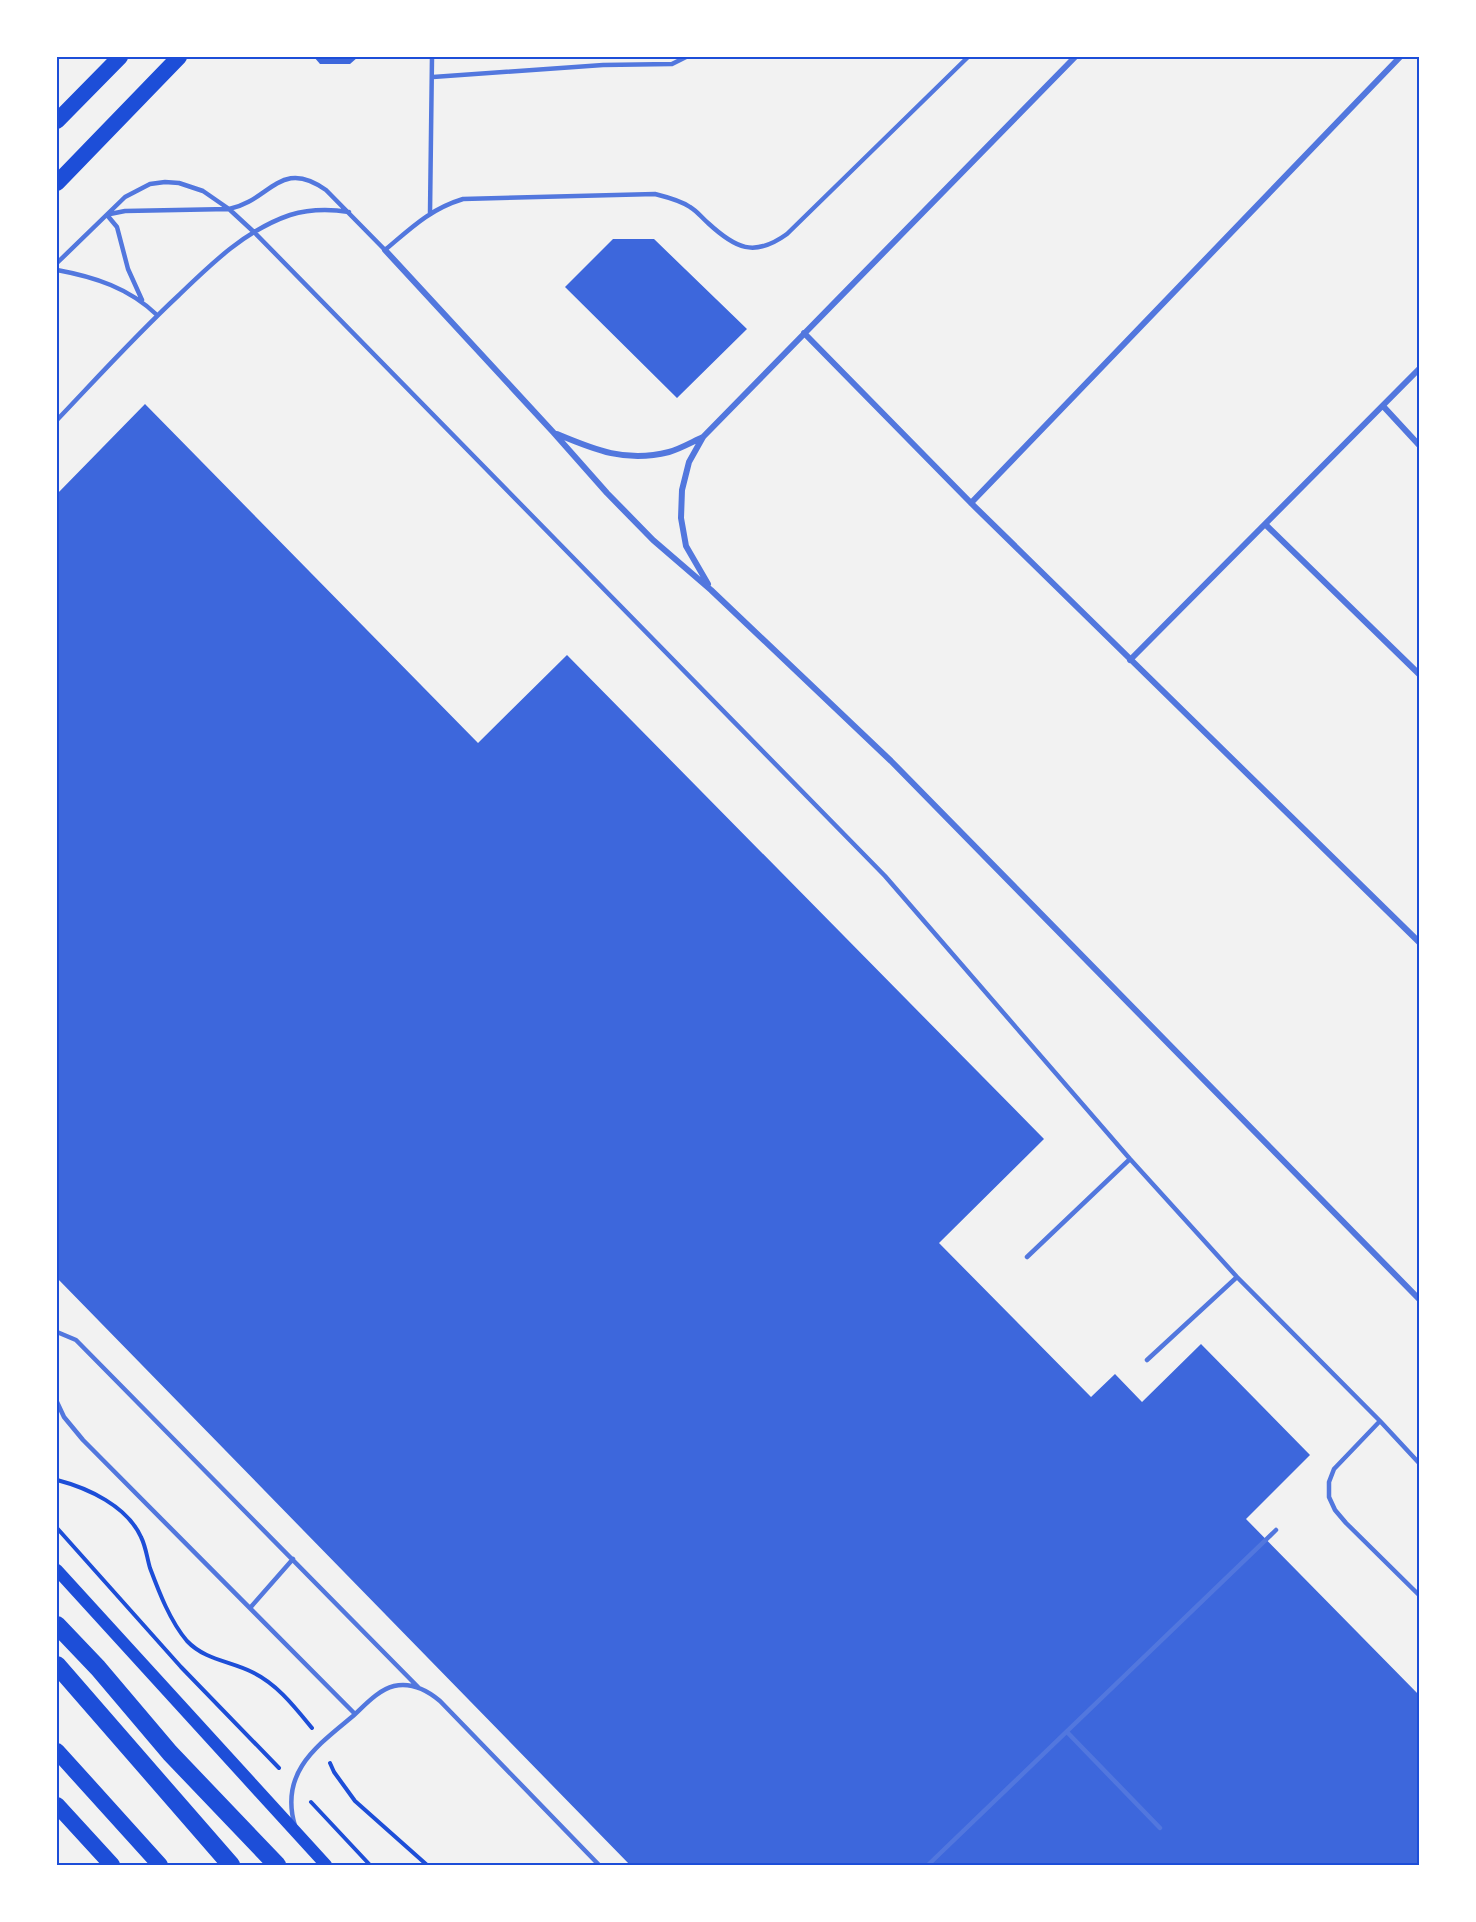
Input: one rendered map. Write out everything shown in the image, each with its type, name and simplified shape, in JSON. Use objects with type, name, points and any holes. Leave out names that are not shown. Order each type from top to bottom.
[{"type":"highway","points":[[57,121],[120,57]]},
{"type":"highway","points":[[57,183],[179,57]]},
{"type":"highway","points":[[57,1625],[98,1668],[170,1753],[277,1865]]},
{"type":"highway","points":[[57,1665],[231,1865]]},
{"type":"highway","points":[[57,1751],[160,1865]]},
{"type":"highway","points":[[57,1805],[112,1865]]},
{"type":"main road","points":[[57,1570],[326,1865]]},
{"type":"street","points":[[711,590],[686,546],[681,518],[682,490],[689,462],[703,437],[1075,57]]},
{"type":"street","points":[[971,503],[1400,57]]},
{"type":"street","points":[[385,250],[607,494],[923,793],[1419,1299]]},
{"type":"street","points":[[804,333],[971,503],[1419,942]]},
{"type":"street","points":[[1130,660],[1419,369]]},
{"type":"street","points":[[1383,405],[1419,445]]},
{"type":"street","points":[[553,432],[597,450],[633,456],[669,452],[703,437]]},
{"type":"street","points":[[1266,525],[1419,674]]},
{"type":"lane","points":[[430,213],[432,57]]},
{"type":"lane","points":[[603,65],[604,57]]},
{"type":"lane","points":[[433,77],[603,65],[672,64],[686,57]]},
{"type":"lane","points":[[107,215],[144,210],[229,209],[249,203],[277,182],[290,178],[303,178],[315,182],[326,190],[385,250],[430,213],[446,204],[473,198],[655,194],[674,198],[691,207],[723,237],[735,244],[749,248],[763,247],[787,234],[968,57]]},
{"type":"lane","points":[[57,264],[126,197],[150,184],[165,182],[193,187],[229,209],[885,876],[1130,1159],[1237,1277],[1419,1463]]},
{"type":"lane","points":[[57,420],[157,315],[212,263],[240,242],[290,215],[309,210],[329,209],[349,212]]},
{"type":"lane","points":[[107,215],[117,227],[128,269],[143,302]]},
{"type":"lane","points":[[57,270],[100,280],[143,302],[157,315]]},
{"type":"lane","points":[[1027,1257],[1130,1159]]},
{"type":"lane","points":[[1147,1360],[1237,1277]]},
{"type":"lane","points":[[57,1332],[76,1340],[418,1687]]},
{"type":"lane","points":[[57,1402],[73,1429],[355,1714]]},
{"type":"lane","points":[[1380,1421],[1334,1469],[1329,1482],[1329,1497],[1335,1510],[1346,1522],[1419,1595]]},
{"type":"lane","points":[[928,1865],[1276,1530]]},
{"type":"lane","points":[[250,1608],[293,1559]]},
{"type":"lane","points":[[298,1834],[291,1804],[293,1783],[304,1761],[381,1692],[392,1686],[406,1685],[418,1687],[440,1701],[599,1865]]},
{"type":"lane","points":[[1067,1732],[1160,1828]]},
{"type":"path","points":[[57,1480],[92,1491],[127,1518],[141,1537],[161,1596],[189,1643],[203,1654],[218,1661],[234,1664],[254,1673],[286,1697],[323,1742],[334,1772],[355,1801],[427,1865]]},
{"type":"path","points":[[57,1528],[181,1667],[370,1865]]},
{"type":"building","points":[[314,57],[358,57],[350,64],[320,64]]},
{"type":"building","points":[[613,239],[654,239],[747,329],[677,398],[565,287]]},
{"type":"building","points":[[145,404],[478,743],[567,655],[1044,1139],[939,1243],[1091,1397],[1115,1374],[1142,1402],[1201,1344],[1310,1455],[1246,1519],[1419,1695],[1419,1865],[630,1865],[57,1278],[57,494]]}]
